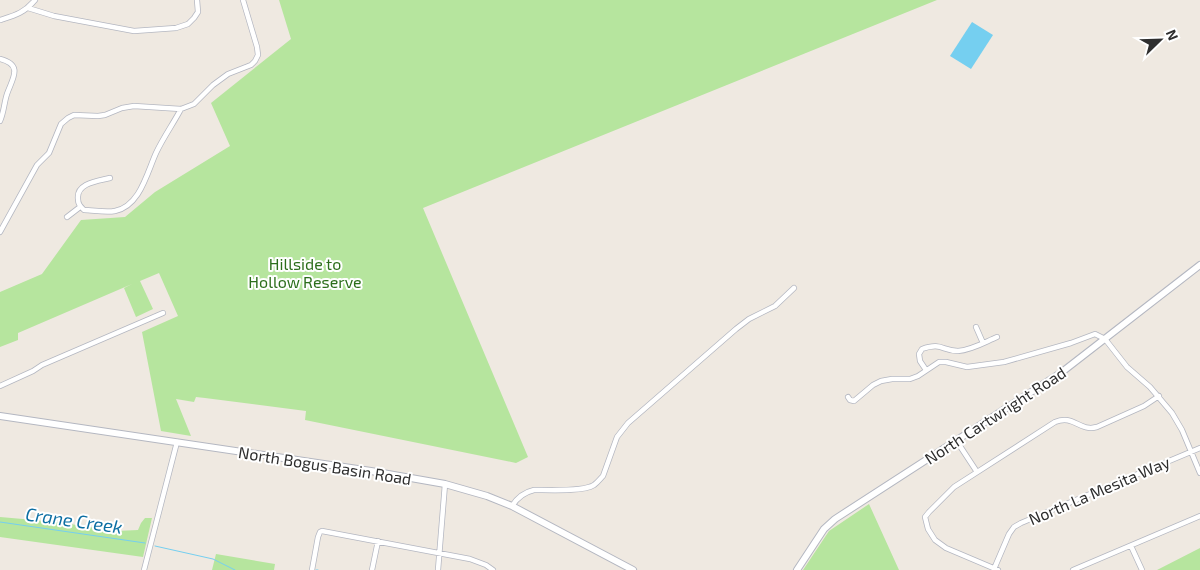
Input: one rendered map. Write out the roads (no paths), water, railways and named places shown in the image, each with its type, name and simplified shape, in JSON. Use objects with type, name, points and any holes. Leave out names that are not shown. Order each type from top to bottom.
[{"type":"street","points":[[0,20],[20,14],[35,0]]},
{"type":"street","points":[[28,8],[54,16],[134,31],[176,28],[188,24],[198,12],[197,0]]},
{"type":"street","points":[[0,232],[37,165],[49,153],[61,124],[68,118],[74,115],[105,115],[122,108],[134,106],[181,109],[194,104],[213,85],[228,74],[251,65],[258,55],[243,0]]},
{"type":"street","points":[[0,59],[6,60],[14,69],[15,74],[0,121]]},
{"type":"street","points":[[110,178],[83,186],[77,195],[80,207],[84,210],[113,212],[127,205],[139,193],[146,181],[156,153],[181,109]]},
{"type":"street","points":[[67,216],[80,207]]},
{"type":"street","name":"North Cartwright Road","points":[[797,570],[824,529],[834,519],[1062,372],[1200,265]]},
{"type":"street","points":[[512,506],[516,501],[534,490],[593,486],[602,476],[617,437],[628,423],[736,329],[749,319],[775,306],[794,288]]},
{"type":"street","points":[[0,386],[42,365],[163,313]]},
{"type":"street","points":[[976,327],[983,343]]},
{"type":"street","points":[[848,397],[854,401],[873,385],[881,381],[910,379],[939,362],[967,367],[1004,362],[1071,343],[1095,334],[1105,339],[1127,367],[1159,396],[1172,413],[1182,430],[1200,473]]},
{"type":"street","points":[[926,370],[920,361],[919,354],[922,349],[937,346],[955,351],[962,350],[997,337]]},
{"type":"street","points":[[996,569],[946,548],[935,540],[928,528],[925,517],[954,488],[1055,422],[1061,419],[1068,419],[1084,428],[1091,429],[1144,406],[1159,396]]},
{"type":"street","name":"North Bogus Basin Road","points":[[0,416],[371,471],[445,484],[487,496],[512,506],[633,570]]},
{"type":"street","points":[[956,440],[977,472]]},
{"type":"street","points":[[144,570],[177,442]]},
{"type":"street","name":"North La Mesita Way","points":[[996,569],[1009,534],[1014,527],[1200,448]]},
{"type":"street","points":[[438,570],[445,484]]},
{"type":"street","points":[[1073,570],[1200,516]]},
{"type":"street","points":[[312,570],[318,537],[320,532],[326,532],[470,559],[493,570]]},
{"type":"street","points":[[372,570],[378,542]]},
{"type":"street","points":[[1131,546],[1142,570]]},
{"type":"water","points":[[972,22],[993,35],[971,69],[950,56]]},
{"type":"waterway","name":"Crane Creek","points":[[0,522],[145,543]]},
{"type":"waterway","name":"Crane Creek","points":[[155,546],[213,559],[235,570]]},
{"type":"park label","name":"Hillside to Hollow Reserve","points":[[305,272]]}]
